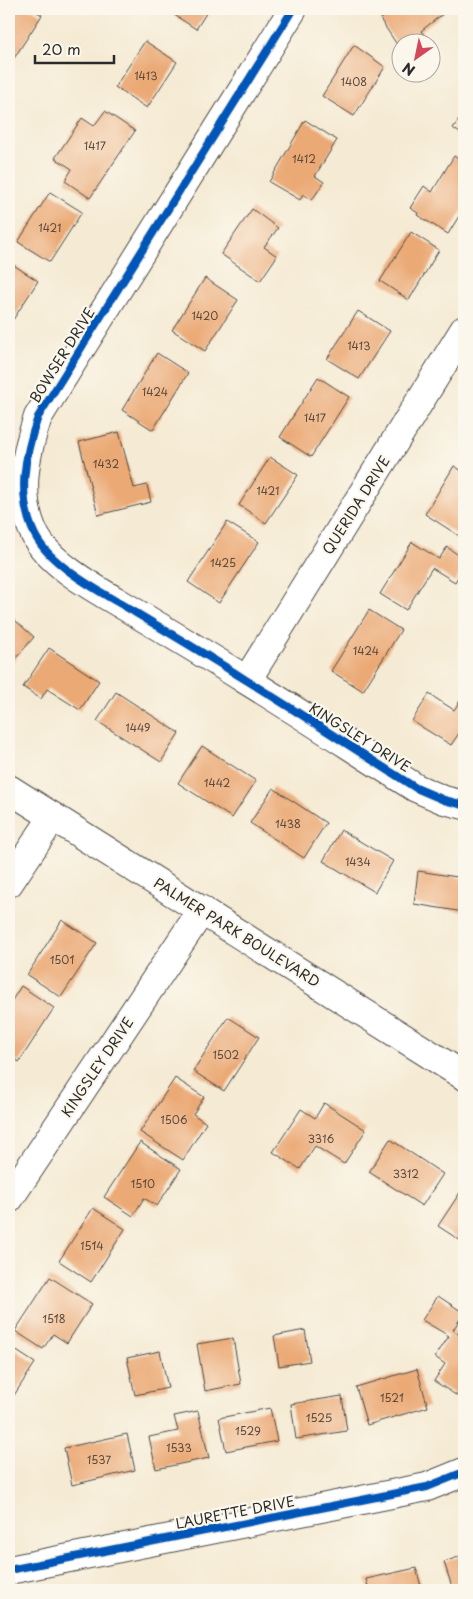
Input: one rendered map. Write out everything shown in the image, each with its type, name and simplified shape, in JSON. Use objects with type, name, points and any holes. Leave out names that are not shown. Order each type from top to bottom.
[{"type":"street","name":"BOWSER DRIVE","points":[[247,680],[79,577],[52,558],[35,535],[28,514],[24,491],[24,470],[28,444],[38,417],[293,9]]},
{"type":"street","name":"QUERIDA DRIVE","points":[[247,680],[464,330]]},
{"type":"street","name":"KINGSLEY DRIVE","points":[[247,680],[416,788],[444,800],[464,805]]},
{"type":"street","name":"PALMER PARK BOULEVARD","points":[[9,789],[464,1076]]},
{"type":"street","points":[[9,883],[53,817]]},
{"type":"street","name":"KINGSLEY DRIVE","points":[[9,1199],[202,910]]},
{"type":"street","name":"LAURETTE DRIVE","points":[[9,1570],[427,1487],[464,1472]]},
{"type":"building","points":[[9,9],[32,9],[42,15],[9,66]]},
{"type":"building","points":[[165,9],[209,9],[196,29]]},
{"type":"building","points":[[393,9],[443,9],[445,12],[422,32],[390,32],[390,34],[380,19]]},
{"type":"building","points":[[145,41],[177,62],[147,108],[115,87]]},
{"type":"building","points":[[354,45],[385,67],[354,116],[322,96]]},
{"type":"building","points":[[105,111],[135,131],[90,198],[65,181],[72,169],[55,158],[82,118],[94,126]]},
{"type":"building","points":[[464,113],[464,136],[453,128]]},
{"type":"building","points":[[305,120],[337,140],[315,176],[324,182],[312,200],[303,194],[300,200],[269,182]]},
{"type":"building","points":[[454,156],[464,163],[464,208],[448,234],[417,215],[418,213],[410,208],[424,186],[432,192]]},
{"type":"building","points":[[50,192],[82,212],[50,262],[18,242]]},
{"type":"building","points":[[252,209],[278,228],[264,247],[277,256],[260,281],[221,254]]},
{"type":"building","points":[[411,232],[439,250],[409,300],[380,281]]},
{"type":"building","points":[[9,262],[38,281],[9,326]]},
{"type":"building","points":[[205,278],[238,300],[205,351],[172,330]]},
{"type":"building","points":[[358,311],[390,331],[359,379],[327,359]]},
{"type":"building","points":[[157,353],[188,373],[153,430],[122,410]]},
{"type":"building","points":[[318,377],[349,397],[311,457],[280,437]]},
{"type":"building","points":[[119,432],[134,488],[147,485],[151,502],[98,515],[79,442]]},
{"type":"building","points":[[270,457],[298,475],[266,523],[239,505]]},
{"type":"building","points":[[454,466],[464,472],[464,539],[425,514]]},
{"type":"building","points":[[227,522],[259,542],[219,603],[188,582]]},
{"type":"building","points":[[412,542],[439,559],[447,547],[464,559],[464,567],[455,582],[432,568],[406,610],[380,594]]},
{"type":"building","points":[[369,610],[401,630],[363,691],[331,671]]},
{"type":"building","points":[[9,615],[34,637],[11,664],[9,661]]},
{"type":"building","points":[[49,648],[99,681],[80,710],[47,689],[41,699],[23,687]]},
{"type":"building","points":[[116,692],[179,733],[161,762],[97,721]]},
{"type":"building","points":[[429,694],[454,710],[464,695],[464,726],[451,745],[412,721]]},
{"type":"building","points":[[202,746],[256,781],[232,818],[178,783]]},
{"type":"building","points":[[273,788],[326,823],[304,858],[250,823]]},
{"type":"building","points":[[341,830],[393,861],[375,892],[323,861]]},
{"type":"building","points":[[418,871],[464,878],[464,912],[414,904]]},
{"type":"building","points":[[62,920],[97,943],[61,997],[27,975]]},
{"type":"building","points":[[21,986],[54,1008],[19,1062],[9,1056],[9,1005]]},
{"type":"building","points":[[228,1017],[259,1037],[224,1091],[193,1071]]},
{"type":"building","points":[[175,1078],[204,1097],[193,1114],[206,1123],[183,1160],[140,1132]]},
{"type":"building","points":[[324,1103],[366,1130],[344,1164],[315,1146],[300,1169],[273,1152],[301,1109],[315,1118]]},
{"type":"building","points":[[390,1139],[443,1174],[422,1206],[369,1172]]},
{"type":"building","points":[[140,1142],[181,1169],[157,1206],[144,1198],[133,1216],[104,1197]]},
{"type":"building","points":[[464,1189],[464,1243],[438,1226]]},
{"type":"building","points":[[93,1208],[125,1229],[91,1282],[59,1261]]},
{"type":"building","points":[[50,1277],[92,1304],[67,1343],[53,1334],[43,1349],[15,1331]]},
{"type":"building","points":[[438,1296],[464,1313],[453,1330],[464,1338],[464,1396],[462,1399],[434,1381],[445,1364],[435,1357],[449,1336],[422,1320]]},
{"type":"building","points":[[305,1330],[310,1361],[279,1366],[274,1336]]},
{"type":"building","points":[[233,1338],[241,1384],[205,1391],[197,1344]]},
{"type":"building","points":[[9,1346],[35,1363],[9,1403]]},
{"type":"building","points":[[160,1351],[168,1388],[135,1395],[127,1358]]},
{"type":"building","points":[[417,1369],[428,1407],[367,1425],[356,1387]]},
{"type":"building","points":[[342,1396],[347,1431],[296,1439],[291,1404]]},
{"type":"building","points":[[270,1408],[277,1441],[226,1451],[219,1418]]},
{"type":"building","points":[[198,1411],[209,1458],[156,1469],[149,1437],[178,1431],[174,1416]]},
{"type":"building","points":[[127,1434],[135,1470],[72,1485],[64,1448]]},
{"type":"building","points":[[9,1487],[12,1498],[9,1499]]},
{"type":"building","points":[[464,1555],[464,1590],[453,1590],[444,1562]]},
{"type":"building","points":[[416,1568],[422,1590],[369,1590],[366,1579]]},
{"type":"cycle path","points":[[293,9],[38,417],[29,446],[24,476],[24,491],[29,521],[43,547],[53,558],[80,579],[219,663],[416,788],[444,800],[464,805]]},
{"type":"cycle path","points":[[9,1570],[427,1487],[464,1472]]}]
